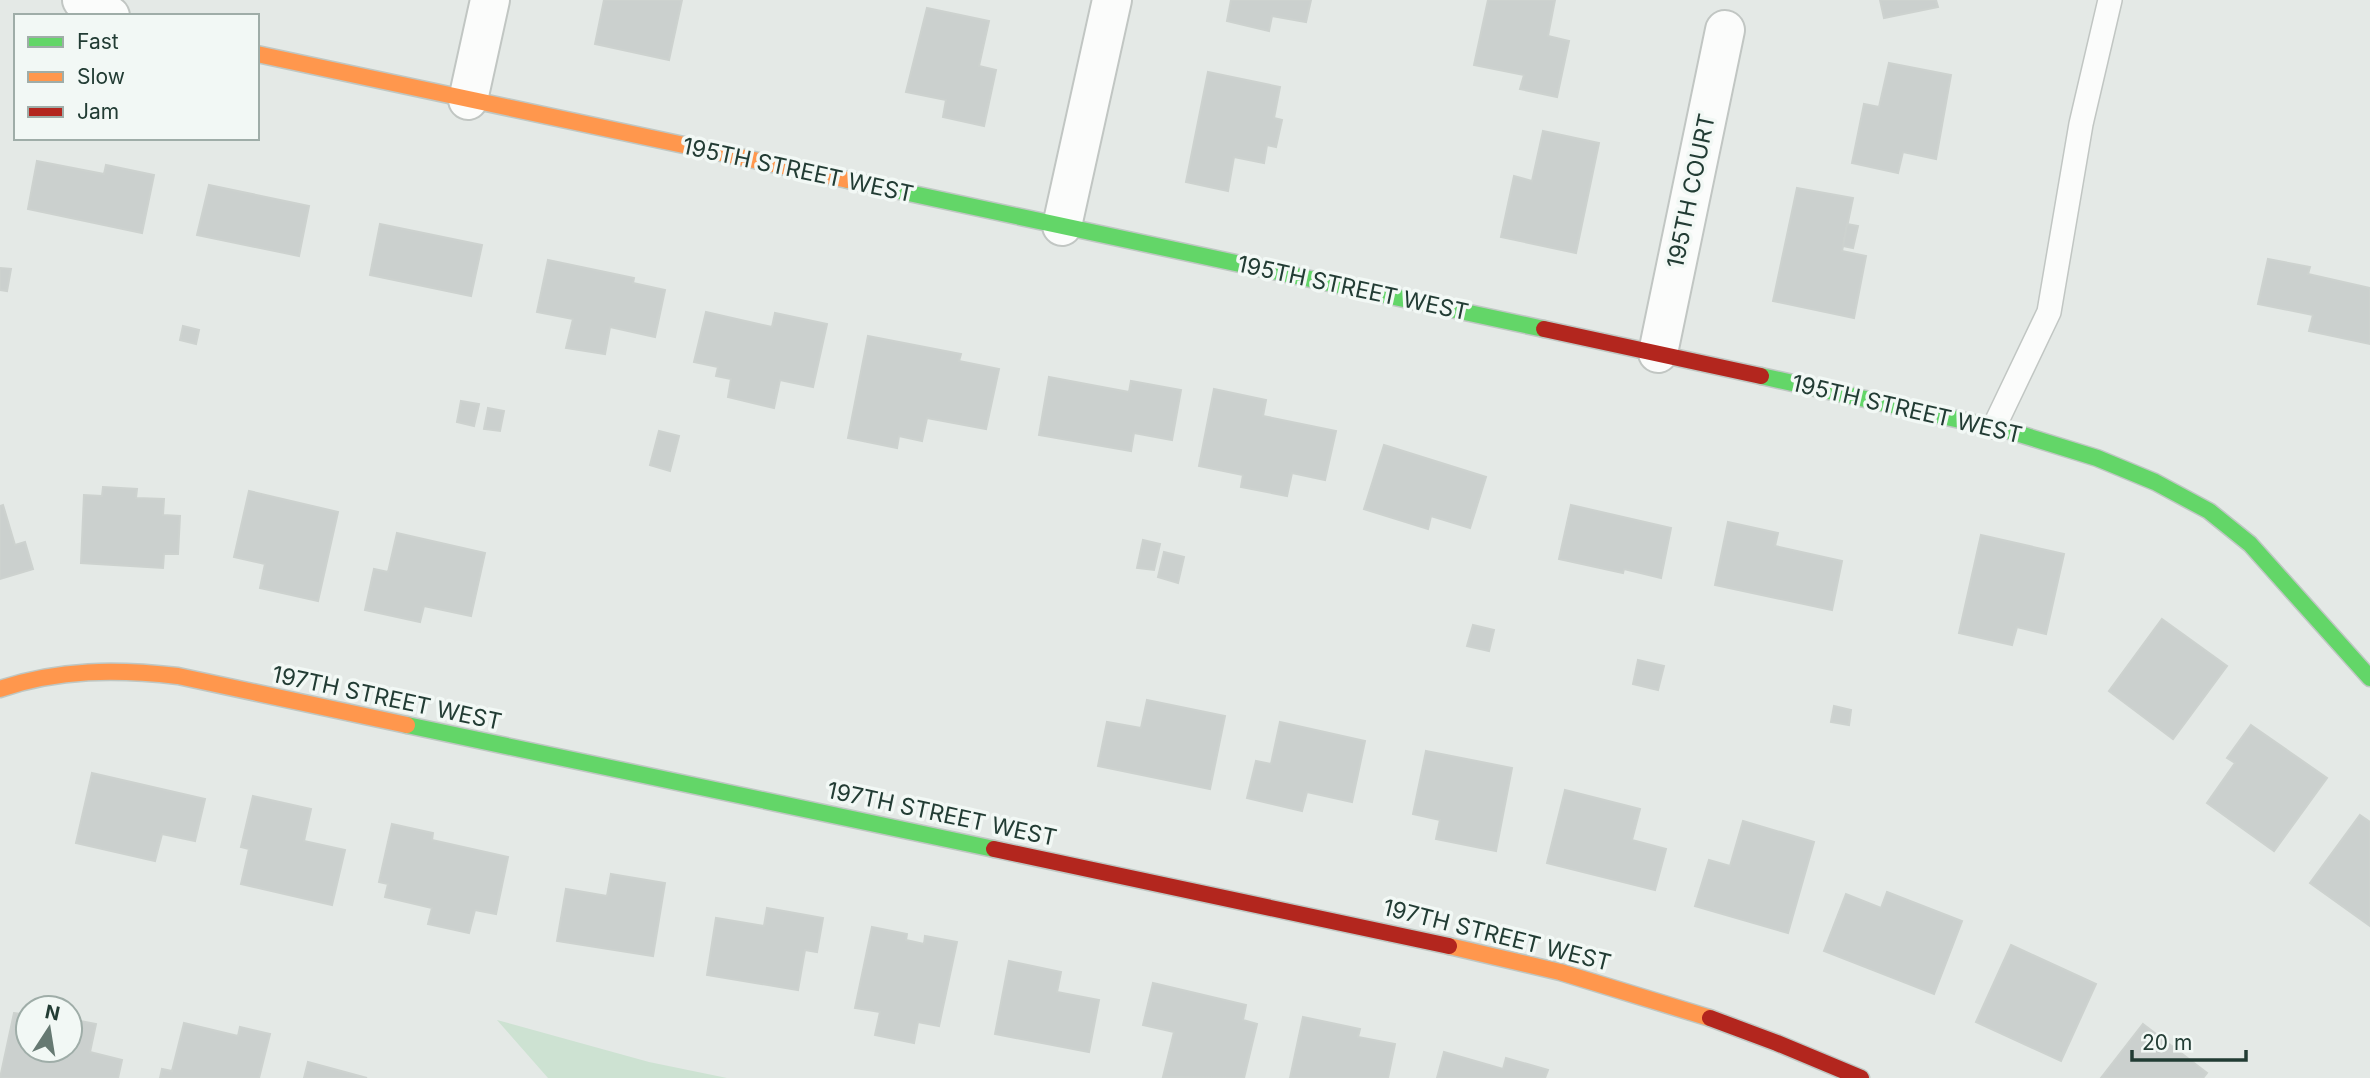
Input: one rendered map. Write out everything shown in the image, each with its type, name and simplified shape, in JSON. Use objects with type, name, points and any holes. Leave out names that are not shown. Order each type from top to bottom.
[{"type":"street","points":[[82,0],[106,14]]},
{"type":"street","points":[[468,100],[490,0]]},
{"type":"street","points":[[1062,226],[1112,0]]},
{"type":"street","name":"195TH COURT","points":[[1658,353],[1725,30]]},
{"type":"street","name":"195TH STREET WEST","points":[[259,54],[1658,353],[1994,427],[2093,456],[2155,483],[2233,529],[2274,568],[2370,678]]},
{"type":"street","name":"197TH STREET WEST","points":[[0,689],[57,674],[108,670],[141,671],[197,680],[1516,960],[1663,1001],[1788,1047],[1861,1078]]},
{"type":"lane","points":[[1994,427],[2049,312],[2081,124],[2110,0]]},
{"type":"green space","points":[[497,1020],[649,1062],[727,1078],[548,1078]]},
{"type":"building","points":[[604,0],[682,0],[669,60],[595,44]]},
{"type":"building","points":[[1231,0],[1311,0],[1306,22],[1272,16],[1269,31],[1227,21]]},
{"type":"building","points":[[1488,0],[1555,0],[1548,36],[1569,41],[1557,97],[1520,89],[1524,75],[1474,65]]},
{"type":"building","points":[[1880,0],[1936,0],[1938,7],[1884,18]]},
{"type":"building","points":[[927,8],[989,21],[979,66],[996,70],[984,126],[943,117],[946,100],[906,92]]},
{"type":"building","points":[[1889,63],[1951,75],[1936,159],[1903,152],[1898,173],[1852,163],[1864,104],[1879,107]]},
{"type":"building","points":[[1208,72],[1280,87],[1274,118],[1282,120],[1276,147],[1267,145],[1264,163],[1234,157],[1228,191],[1186,182]]},
{"type":"building","points":[[1543,131],[1599,143],[1576,253],[1501,237],[1514,176],[1532,181]]},
{"type":"building","points":[[37,161],[104,174],[106,165],[154,175],[142,233],[28,209]]},
{"type":"building","points":[[209,185],[309,206],[299,256],[197,235]]},
{"type":"building","points":[[1797,188],[1853,198],[1842,251],[1866,256],[1854,318],[1773,301]]},
{"type":"building","points":[[380,224],[482,245],[471,296],[370,275]]},
{"type":"building","points":[[1847,224],[1858,226],[1853,248],[1843,246]]},
{"type":"building","points":[[2268,259],[2310,267],[2308,274],[2370,288],[2370,344],[2309,331],[2313,315],[2258,304]]},
{"type":"building","points":[[548,260],[634,278],[633,283],[665,290],[655,337],[610,327],[605,354],[566,348],[573,319],[537,312]]},
{"type":"building","points":[[0,268],[11,269],[7,291],[0,290]]},
{"type":"building","points":[[706,312],[772,327],[775,313],[827,324],[813,387],[780,380],[774,408],[728,397],[731,379],[716,376],[718,367],[694,362]]},
{"type":"building","points":[[183,326],[199,330],[196,344],[180,340]]},
{"type":"building","points":[[868,336],[961,354],[959,361],[999,369],[986,429],[927,418],[922,441],[899,436],[897,448],[848,438]]},
{"type":"building","points":[[1049,377],[1129,392],[1131,381],[1181,390],[1172,440],[1134,433],[1131,451],[1039,435]]},
{"type":"building","points":[[1214,389],[1266,400],[1263,416],[1336,431],[1325,480],[1292,473],[1287,496],[1241,487],[1243,475],[1199,466]]},
{"type":"building","points":[[461,401],[479,404],[474,426],[457,422]]},
{"type":"building","points":[[488,408],[504,411],[500,431],[484,429]]},
{"type":"building","points":[[659,431],[679,436],[670,471],[650,465]]},
{"type":"building","points":[[1384,445],[1486,477],[1470,528],[1431,516],[1428,529],[1364,509]]},
{"type":"building","points":[[103,487],[137,489],[136,498],[164,499],[163,515],[180,516],[178,554],[164,554],[163,568],[81,563],[84,495],[102,496]]},
{"type":"building","points":[[249,491],[338,512],[318,601],[260,588],[265,564],[234,557]]},
{"type":"building","points":[[3,505],[15,545],[25,542],[33,569],[0,579],[0,506]]},
{"type":"building","points":[[1571,505],[1671,528],[1661,578],[1559,559]]},
{"type":"building","points":[[1728,522],[1778,533],[1775,546],[1842,561],[1832,610],[1715,585]]},
{"type":"building","points":[[397,533],[485,553],[471,616],[424,606],[420,622],[365,610],[374,569],[388,572]]},
{"type":"building","points":[[1981,535],[2064,554],[2046,634],[2017,627],[2012,645],[1959,633]]},
{"type":"building","points":[[1143,540],[1160,544],[1154,570],[1137,568]]},
{"type":"building","points":[[1164,552],[1184,557],[1178,583],[1158,577]]},
{"type":"building","points":[[2162,619],[2227,666],[2173,739],[2109,691]]},
{"type":"building","points":[[1473,625],[1494,630],[1489,651],[1467,646]]},
{"type":"building","points":[[1638,660],[1664,666],[1658,690],[1633,684]]},
{"type":"building","points":[[1147,700],[1225,716],[1210,789],[1098,766],[1107,722],[1141,728]]},
{"type":"building","points":[[1834,706],[1851,710],[1849,725],[1831,722]]},
{"type":"building","points":[[1280,722],[1365,741],[1352,802],[1307,792],[1302,811],[1247,798],[1256,761],[1271,764]]},
{"type":"building","points":[[2251,725],[2327,778],[2274,851],[2207,803],[2235,763],[2227,758]]},
{"type":"building","points":[[1426,751],[1512,768],[1496,851],[1436,839],[1440,820],[1413,814]]},
{"type":"building","points":[[92,773],[205,799],[195,841],[162,834],[155,861],[76,843]]},
{"type":"building","points":[[1565,790],[1640,809],[1632,840],[1666,849],[1655,890],[1547,863]]},
{"type":"building","points":[[253,796],[311,809],[304,841],[345,850],[332,905],[241,884],[249,849],[241,847]]},
{"type":"building","points":[[2360,815],[2370,822],[2370,926],[2310,883]]},
{"type":"building","points":[[1743,821],[1814,842],[1788,933],[1695,906],[1709,860],[1730,866]]},
{"type":"building","points":[[392,824],[433,833],[432,840],[508,857],[496,914],[475,910],[469,933],[428,924],[432,908],[385,897],[388,884],[379,882]]},
{"type":"building","points":[[611,874],[665,883],[653,956],[557,941],[566,889],[607,896]]},
{"type":"building","points":[[1887,892],[1962,921],[1934,994],[1824,951],[1846,894],[1881,908]]},
{"type":"building","points":[[767,908],[823,918],[817,952],[805,950],[798,990],[707,975],[716,918],[764,926]]},
{"type":"building","points":[[872,927],[907,934],[906,940],[924,944],[925,936],[957,942],[939,1026],[918,1022],[914,1043],[875,1035],[880,1012],[855,1008]]},
{"type":"building","points":[[2011,945],[2096,984],[2061,1061],[1976,1022]]},
{"type":"building","points":[[1009,961],[1061,972],[1057,992],[1099,1000],[1089,1052],[995,1034]]},
{"type":"building","points":[[1153,983],[1246,1005],[1243,1020],[1257,1024],[1244,1078],[1163,1077],[1174,1032],[1143,1025]]},
{"type":"building","points":[[14,1013],[14,1064],[84,1064],[84,1022],[96,1024],[90,1052],[122,1060],[118,1078],[0,1078]]},
{"type":"building","points":[[1303,1017],[1360,1029],[1358,1037],[1395,1044],[1388,1078],[1290,1078]]},
{"type":"building","points":[[184,1023],[238,1036],[240,1027],[270,1034],[259,1078],[160,1078],[162,1069],[172,1071]]},
{"type":"building","points":[[2143,1024],[2207,1073],[2203,1078],[2101,1078]]},
{"type":"building","points":[[1444,1052],[1503,1069],[1506,1058],[1548,1070],[1545,1078],[1437,1078]]},
{"type":"building","points":[[308,1062],[367,1078],[304,1078]]},
{"type":"traffic: fast","points":[[848,180],[1544,329]]},
{"type":"traffic: fast","points":[[1761,376],[2010,431],[2097,458],[2155,482],[2209,511],[2250,544],[2370,678]]},
{"type":"traffic: fast","points":[[407,725],[994,849]]},
{"type":"traffic: slow","points":[[259,54],[848,180]]},
{"type":"traffic: slow","points":[[0,689],[22,682],[88,672],[178,676],[407,725]]},
{"type":"traffic: slow","points":[[1449,946],[1560,972],[1710,1018]]},
{"type":"traffic: jam","points":[[1544,329],[1761,376]]},
{"type":"traffic: jam","points":[[994,849],[1449,946]]},
{"type":"traffic: jam","points":[[1710,1018],[1861,1078]]}]
